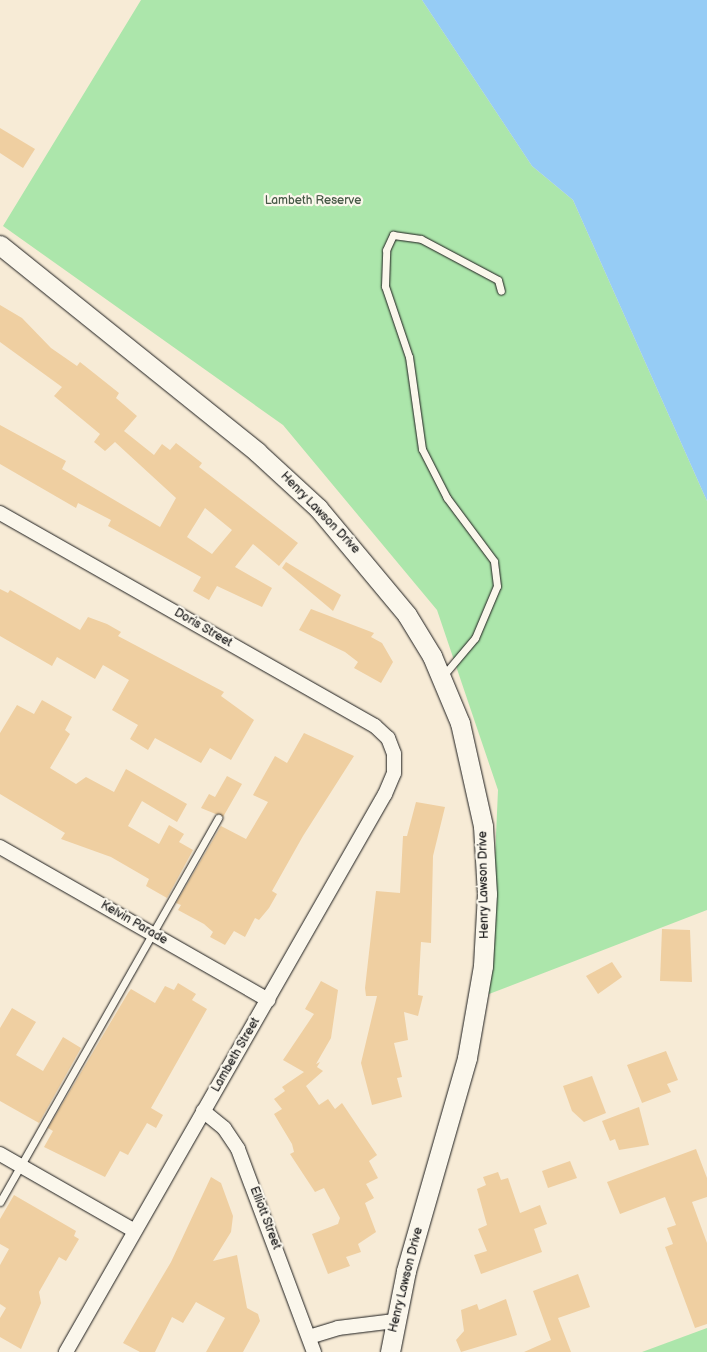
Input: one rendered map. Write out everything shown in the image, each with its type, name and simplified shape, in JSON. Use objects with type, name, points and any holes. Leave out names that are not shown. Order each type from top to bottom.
[{"type":"main road","name":"Henry Lawson Drive","points":[[0,245],[257,452],[318,508],[391,592],[442,678],[468,746],[478,792],[485,848],[485,944],[467,1058],[395,1321],[390,1352]]},
{"type":"street","name":"Doris Street","points":[[0,513],[375,726],[388,738],[394,754]]},
{"type":"street","name":"Lambeth Street","points":[[66,1352],[385,794],[394,773],[394,754]]},
{"type":"street","name":"Kelvin Parade","points":[[0,847],[268,1000]]},
{"type":"street","name":"Elliott Street","points":[[203,1111],[224,1128],[238,1149],[314,1352]]},
{"type":"street","points":[[0,1154],[135,1231]]},
{"type":"street","points":[[309,1337],[338,1328],[395,1321]]},
{"type":"lane","points":[[442,678],[474,638],[497,586],[494,561],[447,498],[422,449],[409,357],[385,286],[386,250],[393,235],[421,239],[498,280],[501,291]]},
{"type":"lane","points":[[0,1202],[218,818]]},
{"type":"green space","name":"Lambeth Reserve","points":[[141,0],[422,0],[532,166],[573,200],[707,501],[707,910],[489,994],[498,790],[437,610],[283,425],[3,226]]},
{"type":"green space","points":[[707,1328],[707,1352],[642,1352]]},
{"type":"water","points":[[422,0],[707,0],[707,501],[573,200],[532,166]]},
{"type":"building","points":[[0,128],[35,149],[23,168],[0,153]]},
{"type":"building","points":[[0,305],[22,318],[51,348],[77,366],[80,362],[119,393],[116,398],[137,416],[124,431],[154,455],[162,444],[170,450],[176,443],[202,463],[199,467],[298,543],[279,566],[253,544],[235,567],[272,588],[262,607],[217,586],[209,600],[193,591],[201,577],[108,526],[111,520],[78,503],[76,508],[0,464],[0,425],[66,461],[62,469],[160,527],[176,498],[115,442],[105,451],[94,442],[100,434],[54,396],[62,387],[0,342]],"holes":[[[205,508],[232,530],[212,554],[187,537]]]},
{"type":"building","points":[[286,562],[341,595],[333,611],[282,568]]},
{"type":"building","points":[[0,589],[8,593],[10,590],[80,630],[88,617],[107,624],[121,632],[118,636],[224,692],[221,696],[254,720],[231,760],[210,748],[201,763],[155,738],[148,750],[130,739],[138,725],[112,710],[129,680],[103,665],[95,679],[57,657],[52,666],[0,636]]},
{"type":"building","points":[[311,609],[374,633],[371,637],[382,643],[393,662],[381,683],[354,668],[358,662],[345,652],[299,630]]},
{"type":"building","points":[[42,700],[72,717],[65,730],[70,734],[50,768],[76,784],[86,777],[114,792],[126,769],[187,804],[177,822],[142,801],[128,826],[159,844],[169,825],[184,834],[179,842],[193,850],[167,898],[146,886],[149,879],[111,857],[61,839],[65,833],[0,794],[0,733],[17,705],[34,714]]},
{"type":"building","points":[[304,733],[354,756],[303,836],[272,891],[277,894],[269,908],[259,920],[255,918],[245,937],[234,931],[225,945],[210,937],[213,932],[204,924],[178,910],[181,905],[176,903],[221,826],[246,839],[268,802],[253,795],[275,756],[287,763]]},
{"type":"building","points":[[227,776],[242,784],[223,817],[201,808],[209,794],[215,797]]},
{"type":"building","points":[[416,802],[445,807],[433,856],[431,943],[421,942],[418,995],[423,996],[418,1016],[404,1012],[408,1040],[394,1043],[402,1077],[397,1078],[402,1097],[372,1105],[361,1063],[377,996],[366,996],[365,988],[376,891],[400,893],[403,836],[407,836]]},
{"type":"building","points":[[662,929],[690,930],[692,982],[660,981]]},
{"type":"building","points":[[612,962],[622,977],[598,994],[586,976]]},
{"type":"building","points":[[321,981],[338,990],[331,1038],[316,1064],[320,1062],[317,1067],[323,1071],[306,1086],[319,1105],[328,1099],[335,1109],[342,1103],[377,1155],[369,1161],[378,1178],[366,1184],[374,1198],[365,1203],[376,1232],[358,1244],[361,1252],[346,1257],[350,1266],[328,1274],[312,1234],[338,1224],[340,1218],[324,1188],[315,1192],[290,1154],[294,1152],[292,1144],[274,1114],[282,1109],[274,1099],[285,1091],[282,1087],[304,1072],[283,1060],[314,1014],[305,1009]]},
{"type":"building","points":[[178,983],[196,994],[192,1000],[207,1009],[151,1108],[163,1115],[156,1128],[147,1123],[128,1155],[120,1151],[105,1177],[44,1147],[53,1131],[48,1128],[131,989],[155,1003],[165,986],[174,990]]},
{"type":"building","points":[[12,1008],[36,1022],[16,1055],[43,1071],[63,1037],[81,1048],[39,1123],[0,1101],[0,1028]]},
{"type":"building","points":[[666,1051],[678,1080],[667,1084],[671,1092],[642,1103],[627,1065]]},
{"type":"building","points":[[592,1076],[606,1113],[584,1122],[572,1111],[563,1086]]},
{"type":"building","points":[[639,1107],[649,1145],[619,1150],[615,1139],[610,1141],[602,1121]]},
{"type":"building","points":[[696,1149],[707,1178],[707,1197],[692,1202],[707,1243],[707,1324],[695,1328],[665,1247],[673,1244],[667,1228],[676,1225],[665,1197],[620,1214],[607,1182]]},
{"type":"building","points":[[570,1161],[577,1178],[548,1188],[542,1171]]},
{"type":"building","points":[[498,1172],[501,1180],[508,1178],[520,1213],[540,1205],[547,1224],[534,1229],[542,1252],[481,1274],[474,1255],[487,1251],[478,1229],[487,1225],[477,1189],[486,1185],[483,1177]]},
{"type":"building","points":[[211,1177],[221,1183],[233,1216],[231,1232],[213,1261],[237,1255],[247,1308],[258,1314],[260,1321],[243,1352],[206,1352],[225,1318],[196,1302],[183,1323],[172,1317],[155,1352],[140,1352],[123,1343],[171,1262]]},
{"type":"building","points":[[14,1195],[76,1231],[74,1236],[79,1239],[66,1261],[59,1257],[39,1292],[41,1303],[21,1349],[0,1337],[0,1318],[6,1308],[0,1304],[0,1265],[9,1249],[0,1244],[0,1219]]},
{"type":"building","points":[[578,1274],[590,1307],[558,1318],[571,1352],[524,1352],[551,1340],[533,1291]]},
{"type":"building","points":[[506,1299],[517,1335],[461,1352],[456,1340],[464,1331],[461,1310],[477,1304],[479,1310]]}]
